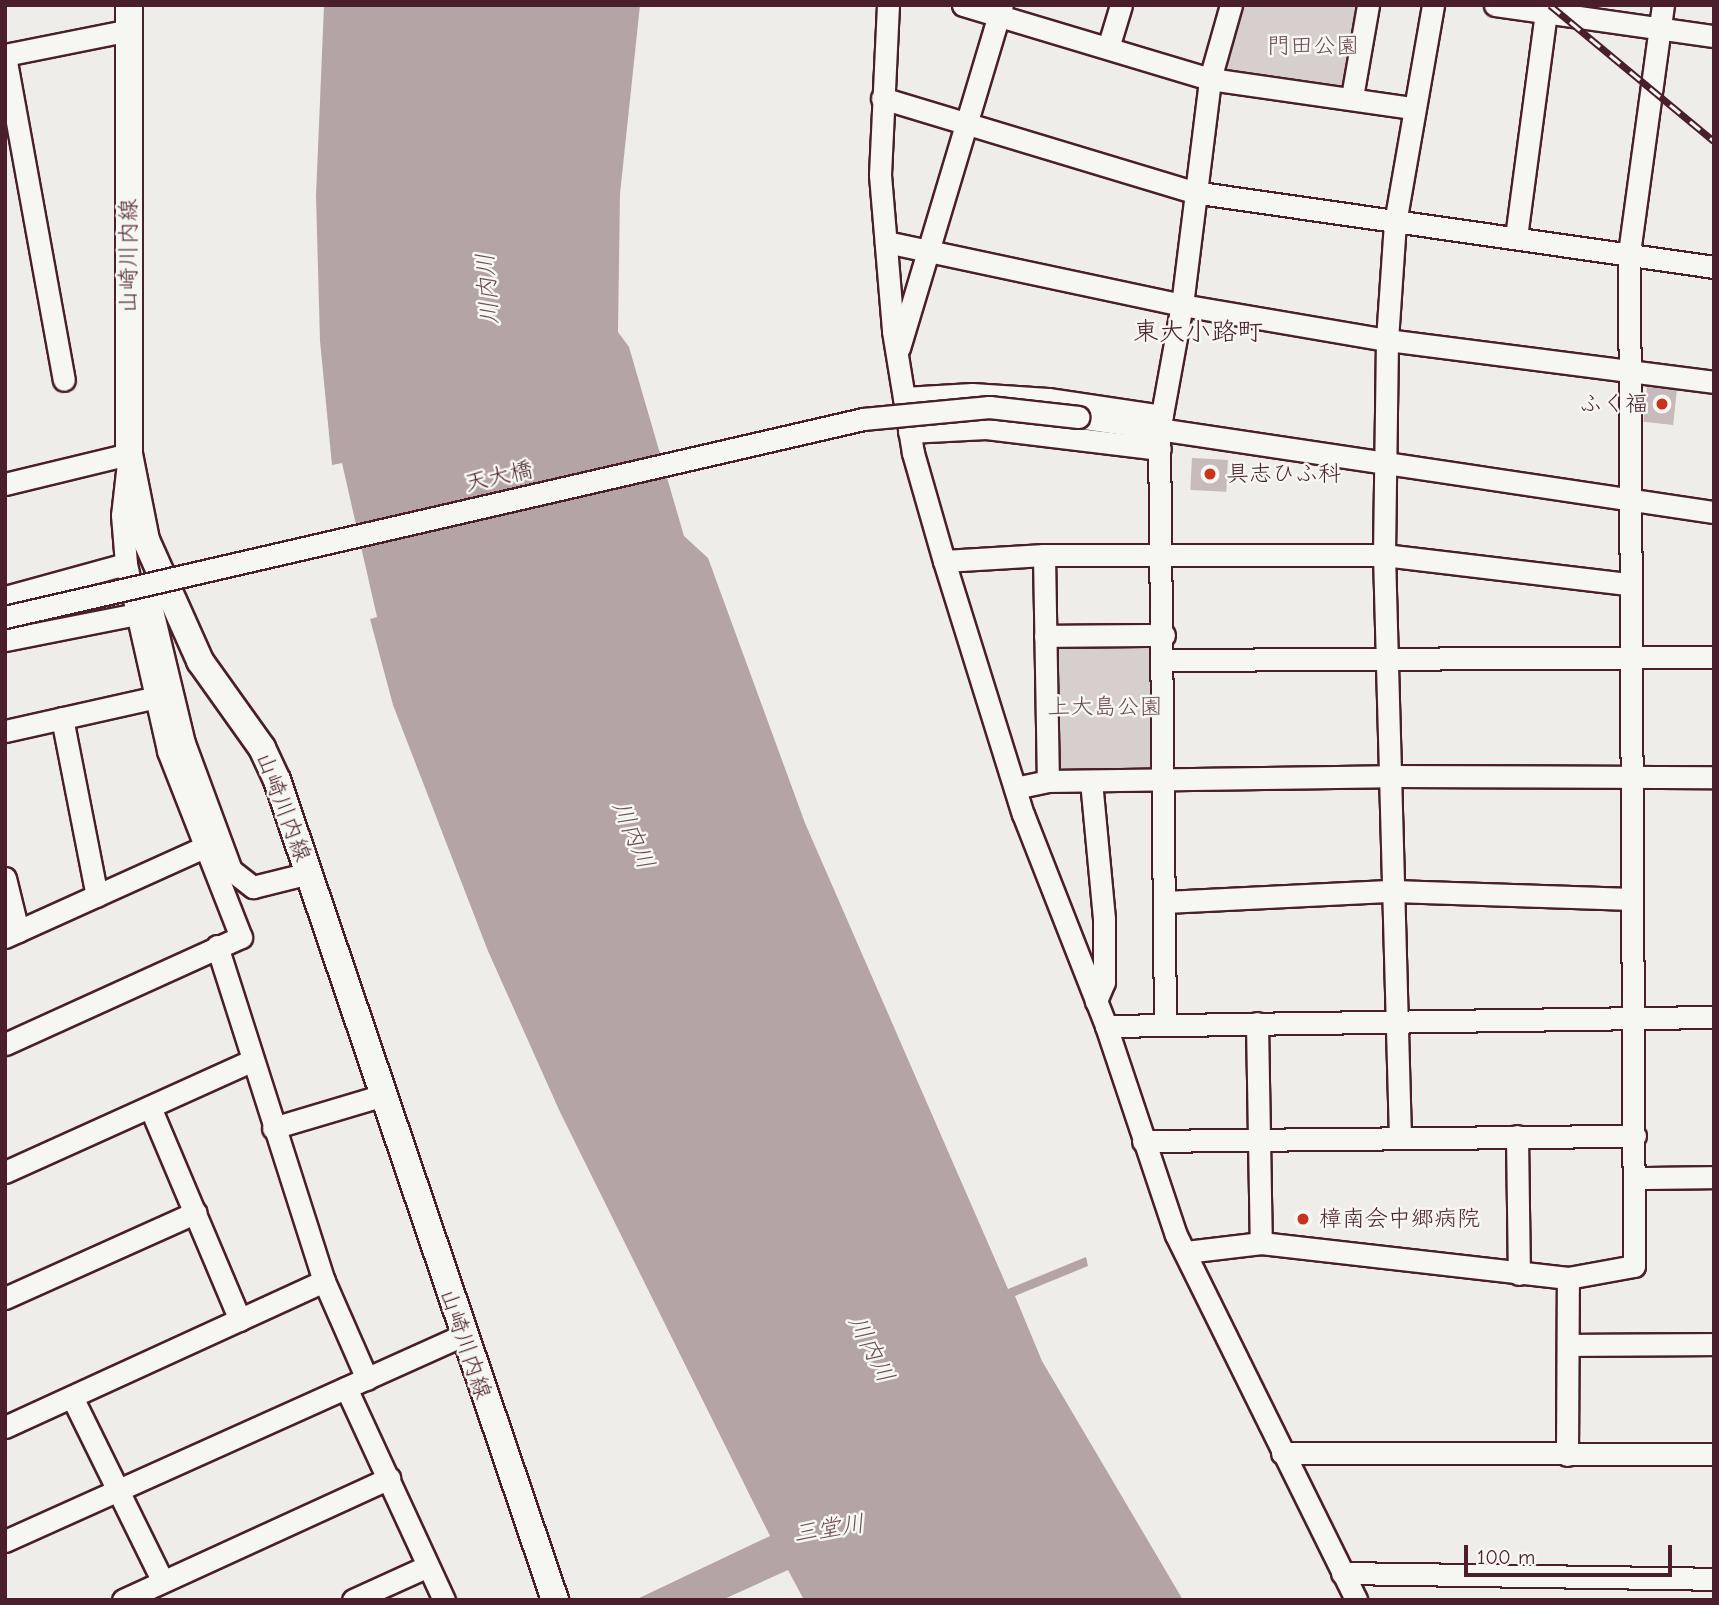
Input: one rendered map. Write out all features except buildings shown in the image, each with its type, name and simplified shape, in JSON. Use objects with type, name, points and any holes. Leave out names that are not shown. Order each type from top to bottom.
[{"type":"main road","name":"山崎川内線","points":[[129,18],[129,454],[146,540],[200,661],[270,762],[384,1095],[461,1336],[555,1600]]},
{"type":"street","points":[[888,5],[882,98],[886,242],[897,354],[909,432],[944,561],[1015,788],[1106,1026],[1143,1141],[1186,1252],[1282,1454],[1356,1600]]},
{"type":"street","points":[[963,5],[1000,11],[1209,79],[1352,97],[1412,108]]},
{"type":"street","points":[[1108,48],[1121,5]]},
{"type":"street","points":[[1165,1024],[1161,432],[1182,305],[1193,192],[1209,79],[1231,5]]},
{"type":"street","points":[[1352,97],[1368,5]]},
{"type":"street","points":[[1400,1138],[1384,555],[1387,340],[1395,223],[1412,108],[1433,5]]},
{"type":"street","points":[[1495,5],[1547,8],[1714,36]]},
{"type":"street","points":[[1186,1252],[1261,1243],[1568,1278],[1634,1266],[1636,1178],[1632,1020],[1632,658],[1629,584],[1633,500],[1629,253],[1663,5]]},
{"type":"street","points":[[1516,237],[1547,8]]},
{"type":"street","points":[[897,354],[1000,11]]},
{"type":"street","points":[[64,380],[5,56],[129,18]]},
{"type":"street","points":[[882,98],[1193,192],[1714,267]]},
{"type":"street","points":[[886,242],[929,254],[1182,305],[1387,340],[1629,374],[1714,382]]},
{"type":"street","points":[[904,398],[972,394],[1048,399],[1161,432]]},
{"type":"street","name":"天大橋","points":[[5,617],[863,419],[989,407],[1078,417],[1161,432]]},
{"type":"street","points":[[909,432],[986,428],[1161,432],[1714,512]]},
{"type":"street","points":[[5,484],[129,454],[122,515],[126,565],[153,698],[204,847],[241,937],[5,1044]]},
{"type":"street","points":[[944,561],[1044,555],[1384,555],[1629,584]]},
{"type":"street","points":[[1044,555],[1048,781]]},
{"type":"street","points":[[5,597],[126,565]]},
{"type":"street","points":[[146,585],[184,743],[226,859],[237,877],[253,887],[309,873]]},
{"type":"street","points":[[5,640],[135,614]]},
{"type":"street","points":[[1045,636],[1164,635]]},
{"type":"street","points":[[1164,660],[1387,661],[1714,657]]},
{"type":"street","points":[[5,731],[153,698]]},
{"type":"street","points":[[62,718],[97,896]]},
{"type":"street","points":[[1015,788],[1048,781],[1164,782],[1390,776],[1630,779],[1714,777]]},
{"type":"street","points":[[1091,781],[1104,919],[1104,982],[1096,1001]]},
{"type":"street","points":[[5,877],[12,934],[204,847]]},
{"type":"street","points":[[1165,902],[1393,891],[1632,899]]},
{"type":"street","points":[[217,946],[272,1128],[324,1281],[367,1379]]},
{"type":"street","points":[[1106,1026],[1397,1018],[1632,1020],[1714,1017]]},
{"type":"street","points":[[1257,1023],[1261,1243]]},
{"type":"street","points":[[5,1172],[251,1061]]},
{"type":"street","points":[[272,1128],[384,1095]]},
{"type":"street","points":[[150,1107],[240,1320]]},
{"type":"street","points":[[1143,1141],[1259,1136],[1635,1136]]},
{"type":"street","points":[[1517,1136],[1519,1274]]},
{"type":"street","points":[[1636,1178],[1714,1177]]},
{"type":"street","points":[[7,1294],[196,1212]]},
{"type":"street","points":[[1567,1455],[1568,1278]]},
{"type":"street","points":[[5,1427],[324,1281]]},
{"type":"street","points":[[5,1542],[461,1336]]},
{"type":"street","points":[[1569,1345],[1714,1344]]},
{"type":"street","points":[[346,1388],[444,1600]]},
{"type":"street","points":[[72,1397],[162,1580]]},
{"type":"street","points":[[1282,1454],[1714,1454]]},
{"type":"street","points":[[123,1600],[389,1478]]},
{"type":"street","points":[[352,1600],[428,1566]]},
{"type":"street","points":[[1342,1573],[1714,1579]]},
{"type":"green space","name":"門田公園","points":[[1242,5],[1362,5],[1348,90],[1225,73]]},
{"type":"green space","name":"上大島公園","points":[[1053,641],[1156,641],[1156,772],[1053,772]]},
{"type":"water","points":[[324,5],[640,5],[620,194],[618,332],[629,347],[684,536],[708,558],[805,823],[1008,1289],[1086,1257],[1088,1266],[1015,1296],[1042,1361],[1183,1600],[804,1600],[788,1570],[722,1600],[635,1600],[770,1536],[560,1112],[488,951],[393,705],[370,619],[377,617],[342,463],[332,465],[320,341],[316,196]]},
{"type":"railway","points":[[1550,5],[1714,141]]},
{"type":"place","name":"ふく福","points":[[1662,404]]},
{"type":"place","name":"具志ひふ科","points":[[1210,474]]},
{"type":"place","name":"樟南会中郷病院","points":[[1303,1219]]},
{"type":"district","name":"東大小路町","points":[[1198,333]]},
{"type":"water label","name":"川内川","points":[[488,289]]},
{"type":"water label","name":"川内川","points":[[633,835]]},
{"type":"water label","name":"川内川","points":[[871,1349]]},
{"type":"water label","name":"三堂川","points":[[829,1529]]}]
